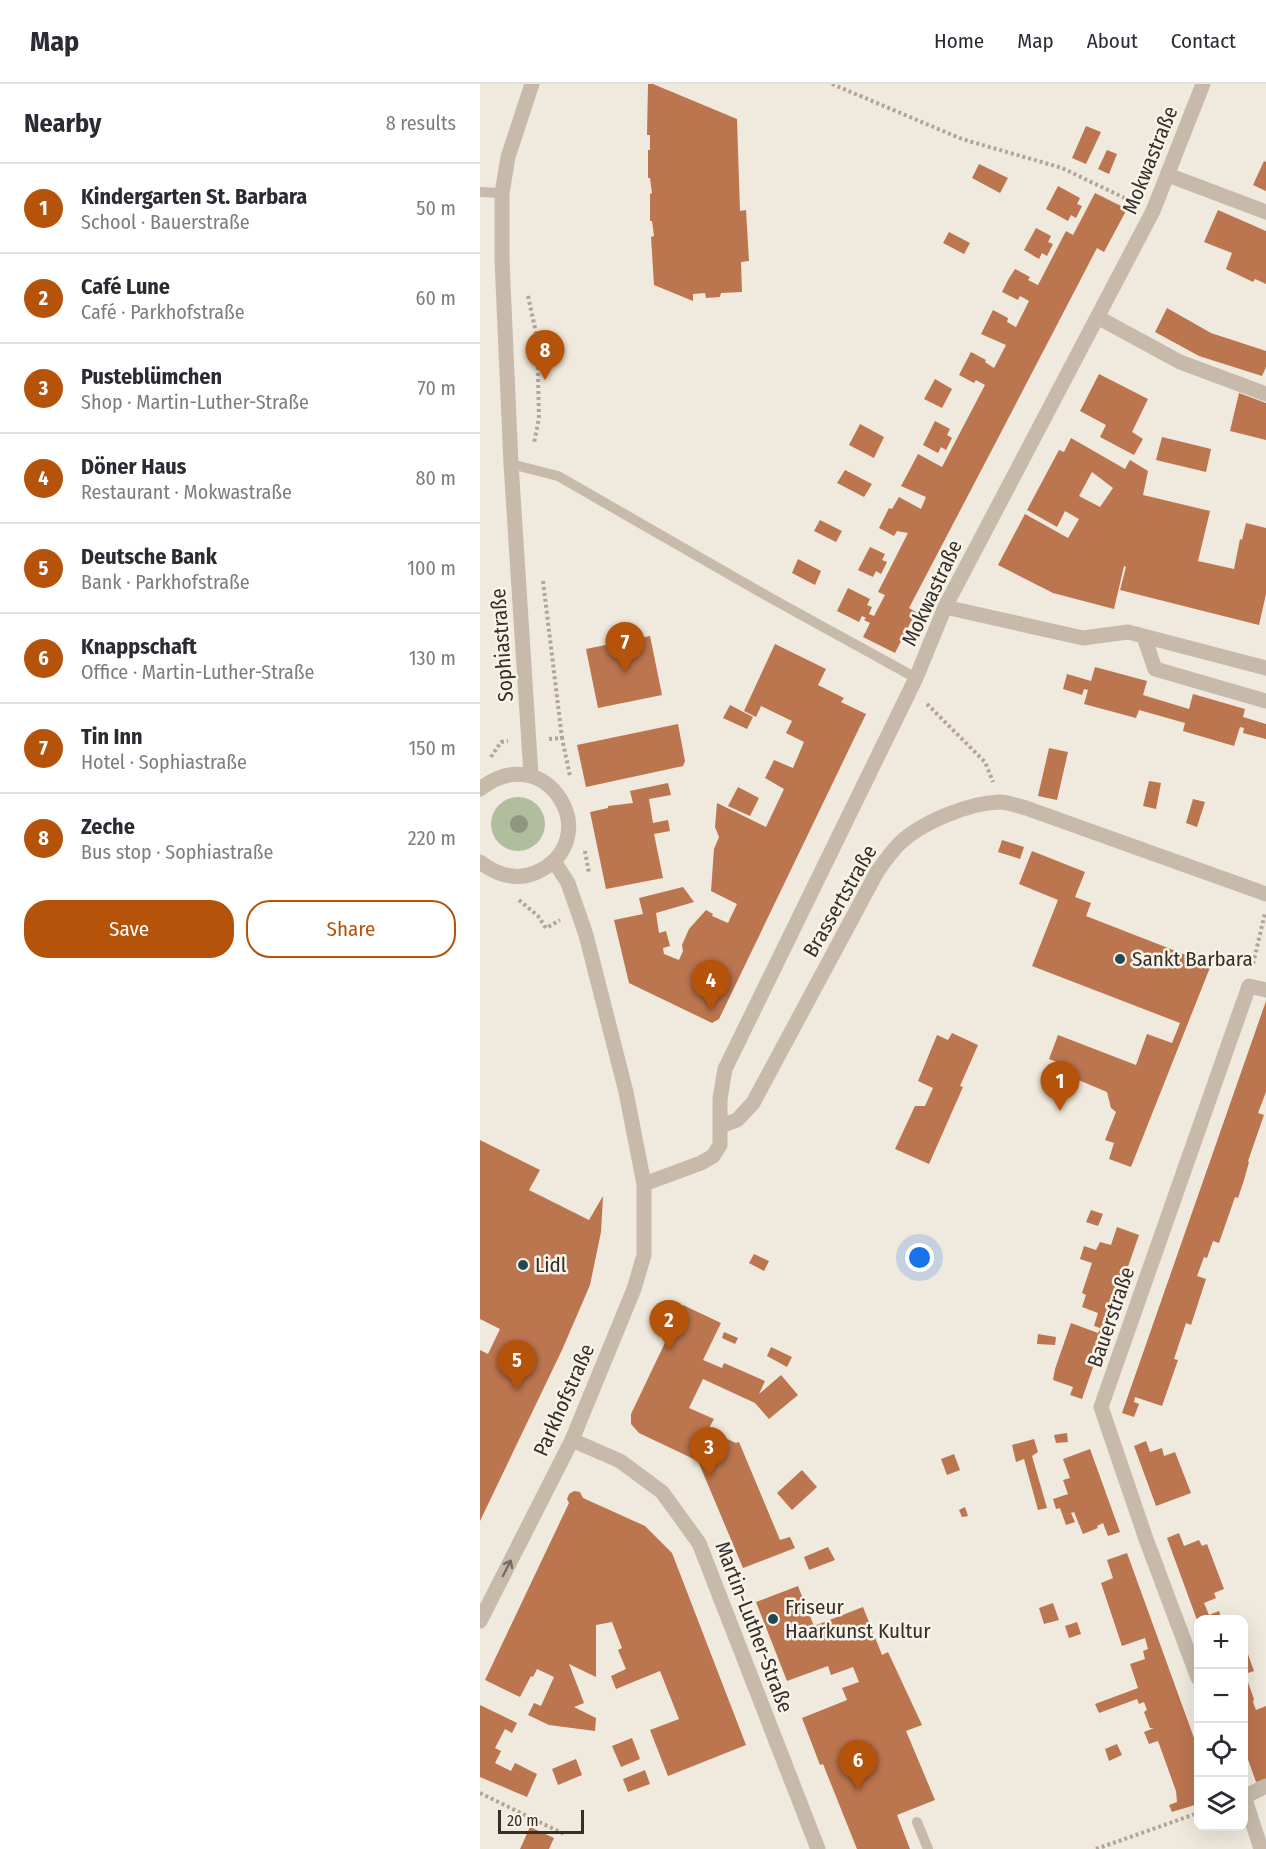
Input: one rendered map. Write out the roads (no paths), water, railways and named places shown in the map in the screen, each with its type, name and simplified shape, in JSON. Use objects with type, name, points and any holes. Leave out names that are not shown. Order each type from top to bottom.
[{"type":"street","name":"Sophiastraße","points":[[531,775],[511,464],[504,320],[502,193],[508,157],[532,84]]},
{"type":"street","name":"Mokwastraße","points":[[721,1126],[720,1099],[725,1069],[916,678],[945,607],[1154,211],[1203,84]]},
{"type":"street","points":[[1168,176],[1266,212]]},
{"type":"street","points":[[1099,318],[1180,362],[1266,394]]},
{"type":"street","points":[[945,607],[1083,638],[1128,632],[1266,668]]},
{"type":"street","points":[[1144,637],[1155,669],[1266,701]]},
{"type":"street","points":[[480,789],[505,774],[531,775],[548,784],[561,798],[568,816],[568,836],[561,854],[544,869],[525,877],[501,875],[480,862]]},
{"type":"street","name":"Brassertstraße","points":[[721,1126],[737,1120],[753,1102],[877,872],[901,842],[954,812],[978,804],[1001,802],[1026,808],[1266,894]]},
{"type":"street","points":[[554,861],[568,883],[578,908],[626,1092],[645,1184],[701,1163],[713,1156],[720,1145],[721,1126]]},
{"type":"street","name":"Bauerstraße","points":[[1195,1669],[1146,1539],[1101,1407],[1249,986],[1266,990]]},
{"type":"street","name":"Parkhofstraße","points":[[480,1620],[572,1440],[634,1289],[644,1255],[645,1184]]},
{"type":"street","name":"Martin-Luther-Straße","points":[[572,1440],[620,1461],[662,1492],[699,1543],[818,1849]]},
{"type":"street","points":[[1248,1794],[1266,1786]]},
{"type":"street","points":[[1248,1808],[1261,1849]]},
{"type":"lane","points":[[480,192],[502,193]]},
{"type":"lane","points":[[511,464],[558,476],[767,596],[916,678]]},
{"type":"lane","points":[[917,1822],[928,1849]]},
{"type":"place","name":"Zeche","points":[[545,380]]},
{"type":"place","name":"Tin Inn","points":[[625,672]]},
{"type":"place","name":"Sankt Barbara","points":[[1120,959]]},
{"type":"place","name":"Döner Haus","points":[[711,1010]]},
{"type":"place","name":"Kindergarten St. Barbara","points":[[1060,1111]]},
{"type":"place","name":"Lidl","points":[[523,1265]]},
{"type":"place","name":"Café Lune","points":[[669,1350]]},
{"type":"place","name":"Deutsche Bank","points":[[517,1390]]},
{"type":"place","name":"Pusteblümchen","points":[[709,1477]]},
{"type":"place","name":"Friseur Haarkunst Kultur","points":[[773,1619]]},
{"type":"place","name":"Knappschaft","points":[[858,1790]]}]
